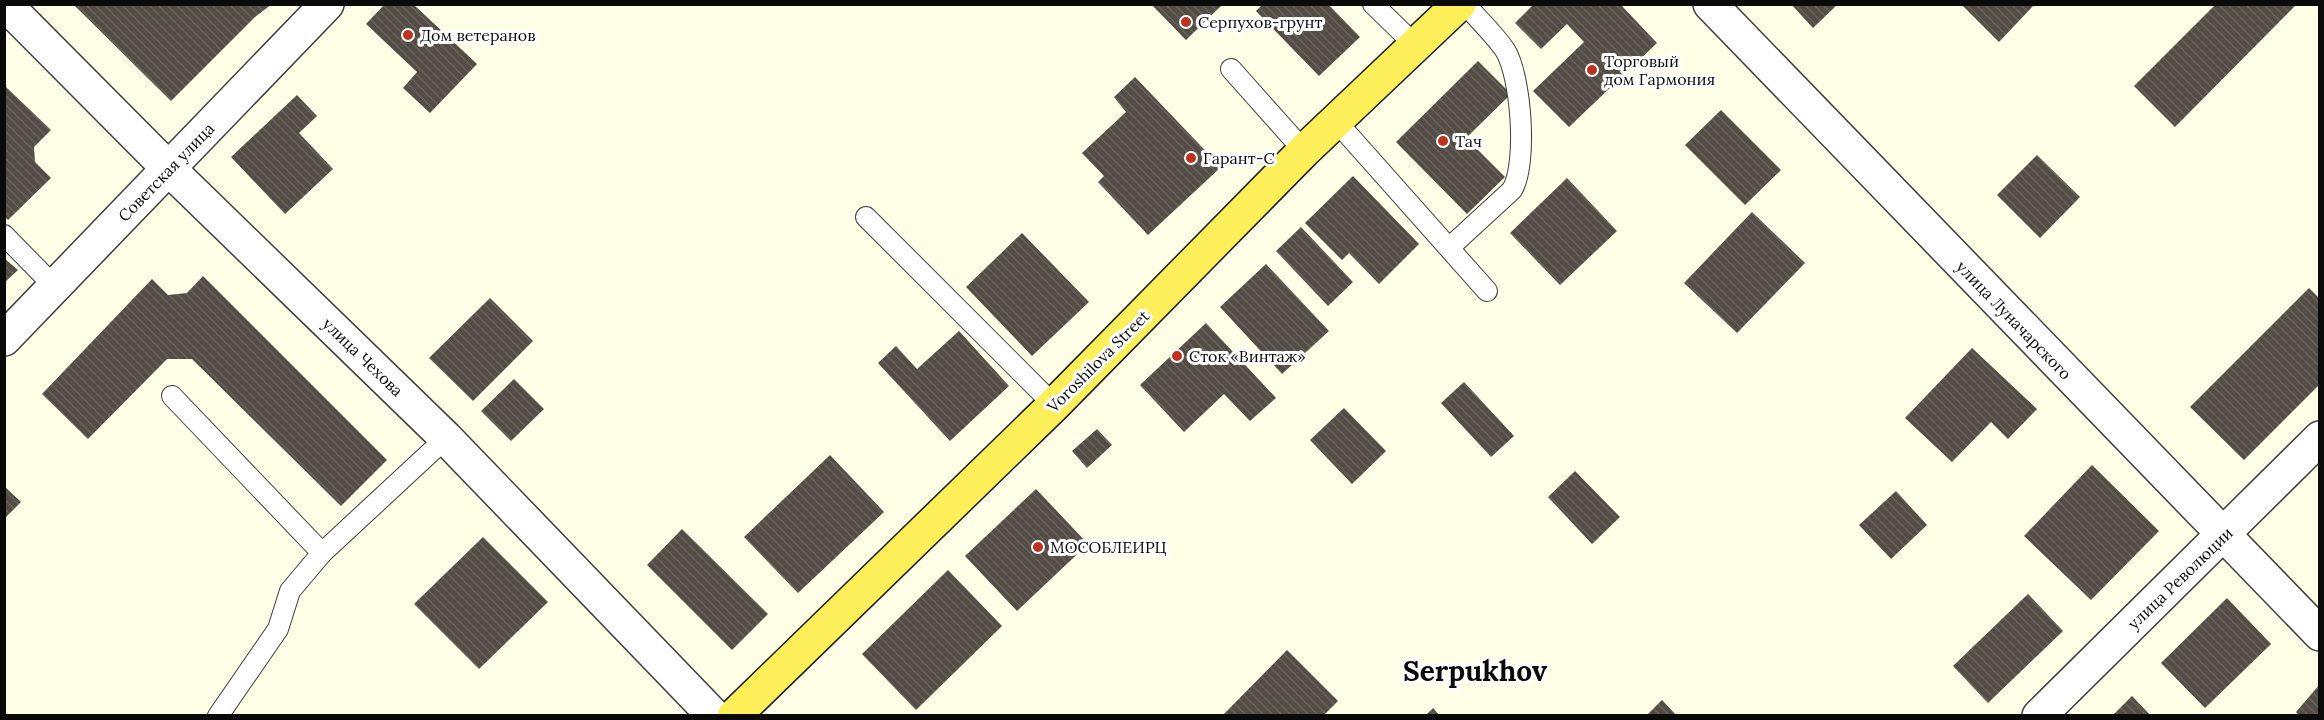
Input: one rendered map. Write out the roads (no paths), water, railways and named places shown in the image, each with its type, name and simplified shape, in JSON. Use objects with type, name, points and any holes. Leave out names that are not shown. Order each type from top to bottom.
[{"type":"main road","name":"Voroshilova Street","points":[[734,716],[1054,405],[1304,151],[1459,4]]},
{"type":"street","name":"улица Чехова","points":[[5,4],[169,169],[446,438],[714,716]]},
{"type":"street","name":"Советская улица","points":[[4,339],[327,4]]},
{"type":"street","name":"улица Луначарского","points":[[1710,4],[2319,634]]},
{"type":"street","name":"улица Революции","points":[[2039,716],[2223,536],[2319,438]]},
{"type":"lane","points":[[1373,4],[1416,46]]},
{"type":"lane","points":[[1450,248],[1512,190],[1516,182],[1520,154],[1513,69],[1505,50],[1465,4]]},
{"type":"lane","points":[[1231,69],[1304,151]]},
{"type":"lane","points":[[1336,121],[1487,291]]},
{"type":"lane","points":[[866,217],[1054,405]]},
{"type":"lane","points":[[4,235],[55,287]]},
{"type":"lane","points":[[172,396],[322,553]]},
{"type":"lane","points":[[218,716],[278,629],[290,591],[322,553],[446,438]]},
{"type":"place","name":"Серпухов-грунт","points":[[1186,22]]},
{"type":"place","name":"Дом ветеранов","points":[[408,35]]},
{"type":"place","name":"Торговый дом Гармония","points":[[1592,70]]},
{"type":"place","name":"Тач","points":[[1443,141]]},
{"type":"place","name":"Гарант-С","points":[[1191,158]]},
{"type":"place","name":"Сток «Винтаж»","points":[[1177,356]]},
{"type":"place","name":"МОСОБЛЕИРЦ","points":[[1038,547]]},
{"type":"district","name":"Serpukhov","points":[[1475,671]]}]
